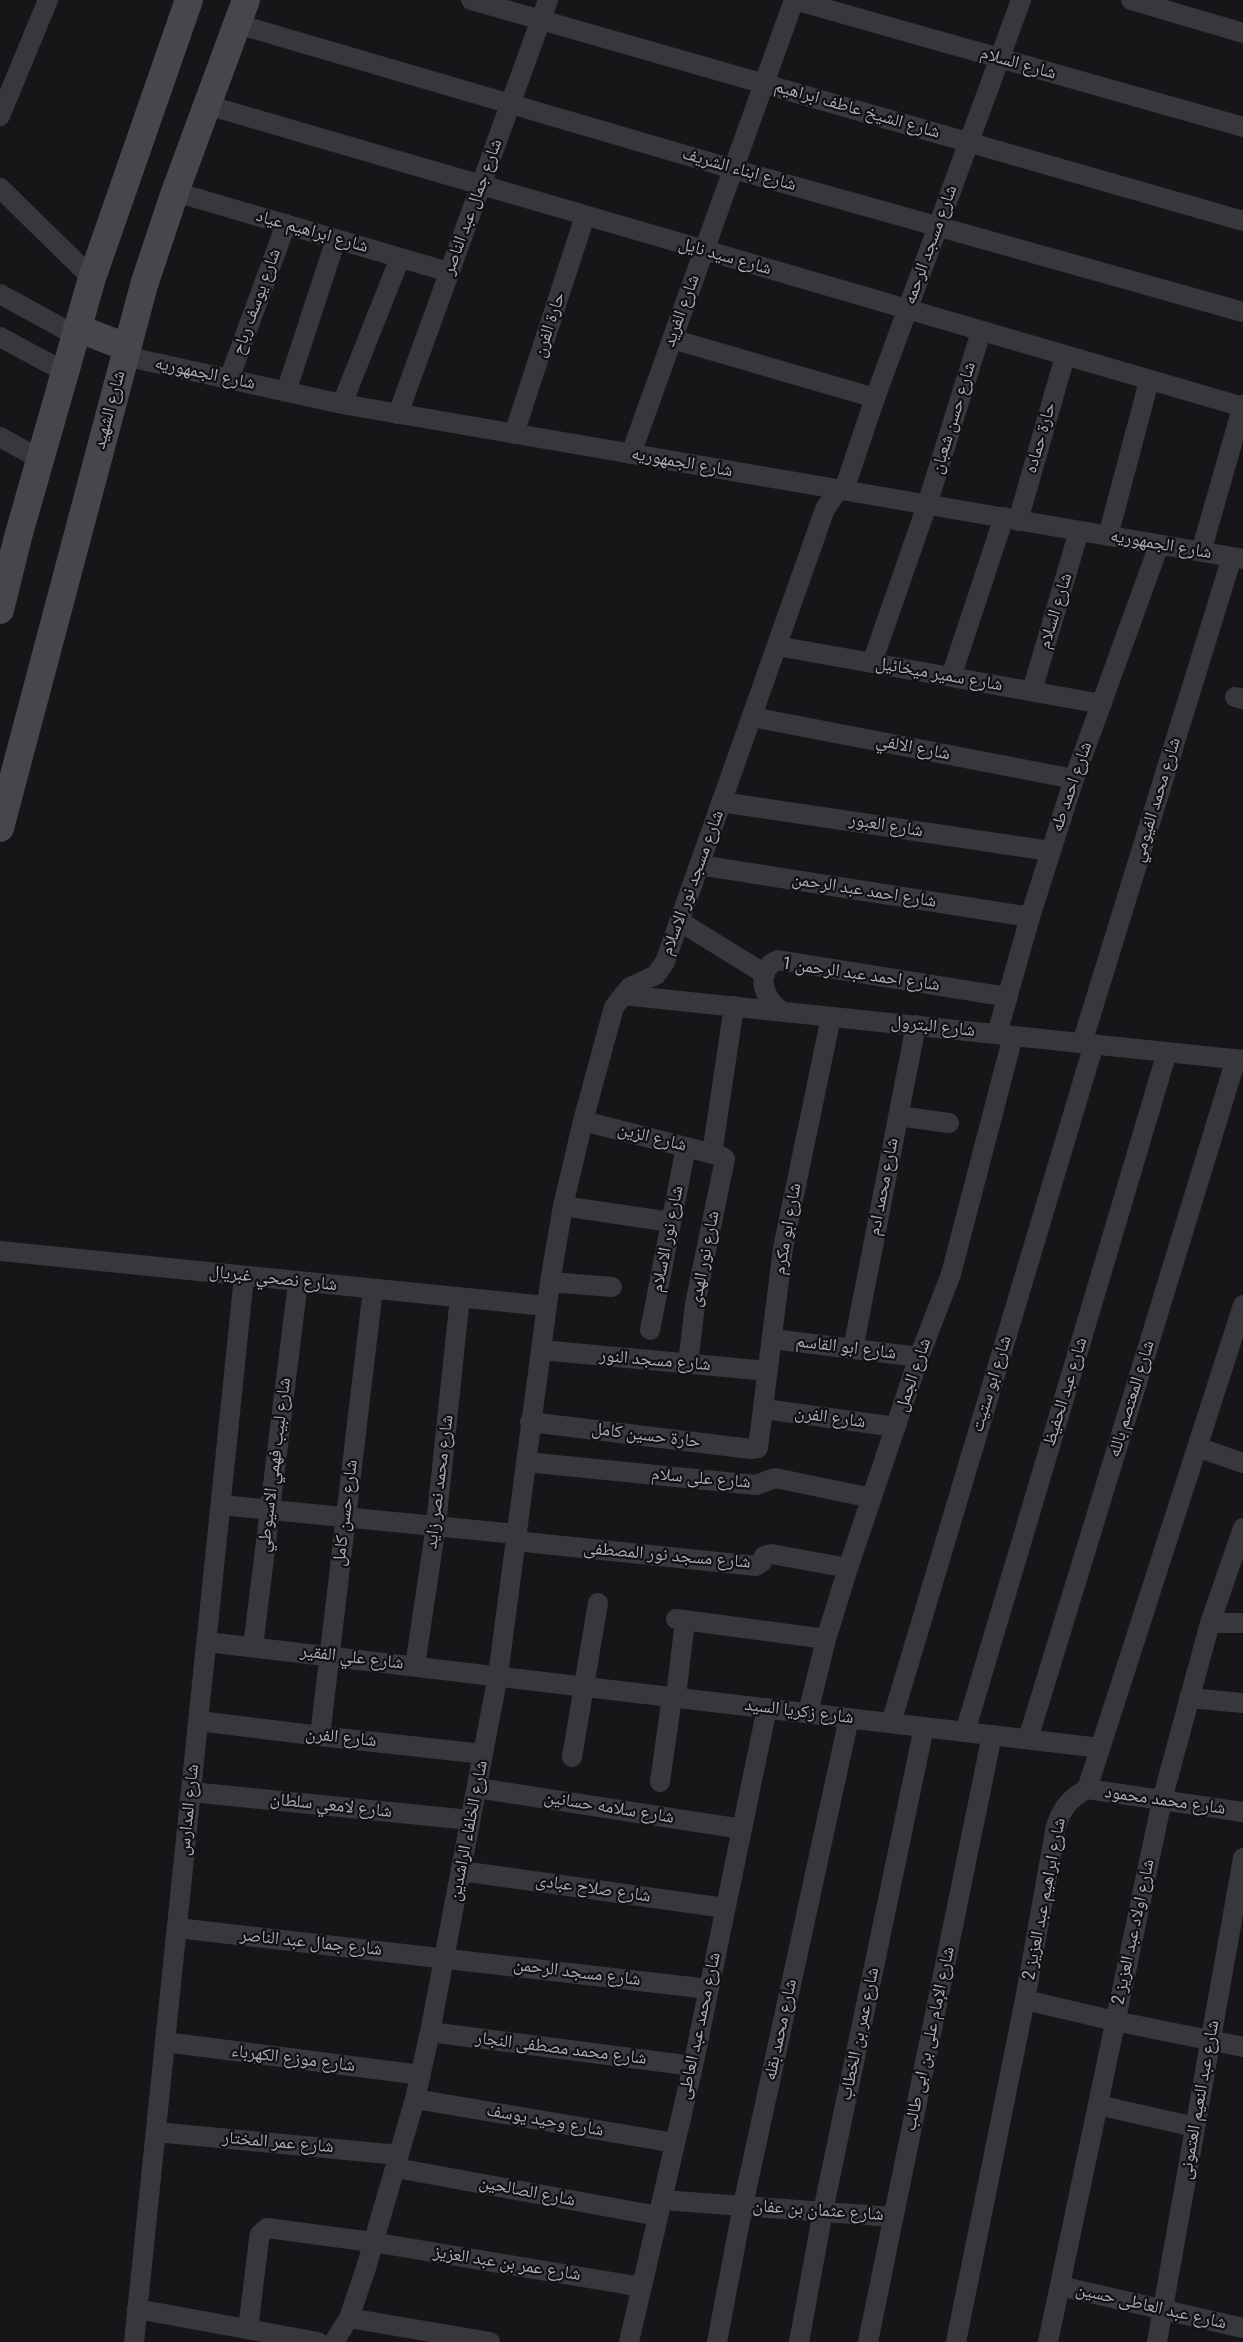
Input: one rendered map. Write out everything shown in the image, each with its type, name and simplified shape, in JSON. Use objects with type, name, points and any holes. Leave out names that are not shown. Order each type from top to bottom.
[{"type":"street","points":[[0,116],[48,0]]},
{"type":"street","points":[[0,609],[9,532],[40,459],[92,278],[189,0]]},
{"type":"street","name":"شارع الشيخ عاطف ابراهيم","points":[[471,0],[1243,221]]},
{"type":"street","name":"شارع جمال عبد الناصر","points":[[398,414],[548,0]]},
{"type":"street","name":"شارع السلام","points":[[794,0],[1243,127]]},
{"type":"street","name":"شارع الفريد","points":[[631,454],[794,0]]},
{"type":"street","name":"شارع مسجد الرحمه","points":[[844,490],[875,398],[1021,0]]},
{"type":"street","points":[[1131,0],[1243,33]]},
{"type":"street","name":"شارع ابناء الشريف","points":[[242,12],[510,104],[1243,312]]},
{"type":"street","name":"شارع الشهيد","points":[[0,828],[125,351],[175,192],[242,12]]},
{"type":"street","name":"شارع سيد نايل","points":[[207,105],[1149,381],[1243,406]]},
{"type":"street","points":[[0,188],[92,278]]},
{"type":"street","name":"شارع ابراهيم عياد","points":[[175,192],[449,272]]},
{"type":"street","points":[[0,198],[20,209]]},
{"type":"street","name":"حارة الفرن","points":[[514,434],[585,216]]},
{"type":"street","name":"شارع يوسف رباح","points":[[229,379],[286,224]]},
{"type":"street","points":[[286,392],[336,239]]},
{"type":"street","points":[[342,404],[400,258]]},
{"type":"street","points":[[0,294],[76,332],[125,351]]},
{"type":"street","name":"شارع حسن شعبان","points":[[872,663],[927,505],[981,332]]},
{"type":"street","points":[[0,337],[64,372]]},
{"type":"street","points":[[672,339],[875,398]]},
{"type":"street","name":"شارع الجمهوريه","points":[[125,351],[229,379],[342,404],[1237,558]]},
{"type":"street","name":"حارة حماده","points":[[951,677],[1010,519],[1065,356]]},
{"type":"street","points":[[1108,536],[1149,381]]},
{"type":"street","points":[[1201,552],[1243,406]]},
{"type":"street","points":[[0,437],[40,459]]},
{"type":"street","name":"شارع مسجد نور الاسلام","points":[[623,995],[630,987],[656,975],[661,969],[825,509],[836,493],[844,490]]},
{"type":"street","name":"شارع السلام","points":[[1032,691],[1079,531]]},
{"type":"street","name":"شارع احمد طه","points":[[1005,1035],[1008,997],[1050,851],[1160,545]]},
{"type":"street","name":"شارع محمد الفيومي","points":[[1088,1044],[1237,558]]},
{"type":"street","name":"شارع سمير ميخائيل","points":[[777,646],[1102,704]]},
{"type":"street","name":"شارع الالفي","points":[[752,717],[1074,779]]},
{"type":"street","name":"شارع العبور","points":[[722,802],[1050,851]]},
{"type":"street","name":"شارع احمد عبد الرحمن","points":[[699,865],[1029,918]]},
{"type":"street","points":[[680,921],[765,974]]},
{"type":"street","name":"شارع احمد عبد الرحمن 1","points":[[782,1011],[774,1007],[764,992],[765,974],[772,963],[778,960],[1008,997]]},
{"type":"street","points":[[546,1306],[563,1206],[583,1121],[614,1006],[623,995]]},
{"type":"street","name":"شارع البترول","points":[[623,995],[1240,1059]]},
{"type":"street","name":"شارع نور الهدى","points":[[688,1364],[695,1304],[725,1162],[717,1155],[734,1006]]},
{"type":"street","name":"شارع ابو مكرم","points":[[760,1444],[783,1248],[831,1017]]},
{"type":"street","name":"شارع محمد ادم","points":[[853,1349],[916,1026]]},
{"type":"street","name":"شارع الجمل","points":[[808,1713],[826,1640],[848,1568],[919,1357],[951,1274],[1005,1035]]},
{"type":"street","name":"شارع ابو ستيت","points":[[891,1723],[1088,1044]]},
{"type":"street","name":"شارع عبد الحفيظ","points":[[965,1732],[1167,1052]]},
{"type":"street","name":"شارع المعتصم بالله","points":[[1028,1739],[1240,1059]]},
{"type":"street","points":[[898,1116],[949,1123]]},
{"type":"street","name":"شارع الزين","points":[[583,1121],[717,1155]]},
{"type":"street","name":"شارع نور الاسلام","points":[[650,1330],[686,1147]]},
{"type":"street","points":[[563,1206],[671,1222]]},
{"type":"street","name":"شارع نصحي غبريال","points":[[0,1251],[546,1306]]},
{"type":"street","name":"شارع المدارس","points":[[134,2342],[244,1277]]},
{"type":"street","name":"شارع لبيب فهمي الاسيوطي","points":[[253,1647],[298,1282]]},
{"type":"street","points":[[550,1282],[612,1287]]},
{"type":"street","name":"شارع حسن كامل","points":[[320,1736],[373,1289]]},
{"type":"street","name":"شارع محمد نصر زايد","points":[[415,1666],[436,1525],[460,1297]]},
{"type":"street","points":[[1087,1790],[1243,1305]]},
{"type":"street","name":"شارع الخلفاء الراشدين","points":[[334,2342],[349,2318],[359,2293],[415,2099],[430,2032],[498,1676],[546,1306]]},
{"type":"street","name":"شارع ابو القاسم","points":[[772,1339],[919,1357]]},
{"type":"street","name":"شارع مسجد النور","points":[[541,1350],[768,1371]]},
{"type":"street","name":"شارع الفرن","points":[[764,1409],[896,1427]]},
{"type":"street","name":"حارة حسين كامل","points":[[530,1422],[751,1449],[758,1448],[760,1444]]},
{"type":"street","points":[[1197,1447],[1243,1463]]},
{"type":"street","name":"شارع على سلام","points":[[526,1462],[756,1485],[775,1478],[872,1497]]},
{"type":"street","name":"شارع مسجد نور المصطفى","points":[[221,1505],[436,1525],[515,1538],[756,1566],[765,1556],[771,1554],[848,1568]]},
{"type":"street","name":"شارع اولاد عبد العزيز 2","points":[[1048,2342],[1162,1800],[1210,1623],[1242,1533]]},
{"type":"street","points":[[572,1757],[598,1603]]},
{"type":"street","points":[[660,1782],[674,1697],[681,1619],[826,1640]]},
{"type":"street","points":[[1210,1623],[1243,1623]]},
{"type":"street","name":"شارع علي الفقير","points":[[207,1642],[498,1676]]},
{"type":"street","name":"شارع زكريا السيد","points":[[498,1676],[1100,1748]]},
{"type":"street","points":[[1190,1698],[1243,1703]]},
{"type":"street","name":"شارع محمد عبد العاطى","points":[[629,2342],[693,2066],[767,1708]]},
{"type":"street","name":"شارع محمد بقله","points":[[717,2342],[743,2205],[849,1718]]},
{"type":"street","name":"شارع الفرن","points":[[199,1721],[483,1754]]},
{"type":"street","name":"شارع عمر بن الخطاب","points":[[799,2342],[924,1727]]},
{"type":"street","name":"شارع الإمام على بن ابى طالب","points":[[868,2342],[992,1735]]},
{"type":"street","name":"شارع سلامه حسانين","points":[[477,1788],[742,1829]]},
{"type":"street","name":"شارع محمد محمود","points":[[1087,1790],[1243,1812]]},
{"type":"street","name":"شارع ابراهيم عبد العزيز 2","points":[[956,2342],[1025,2000],[1056,1826],[1067,1803],[1076,1795],[1087,1790]]},
{"type":"street","name":"شارع لامعي سلطان","points":[[191,1792],[470,1820]]},
{"type":"street","name":"شارع عبد النعيم العتمونى","points":[[1158,2342],[1243,1858]]},
{"type":"street","name":"شارع صلاح عبادى","points":[[461,1871],[726,1908]]},
{"type":"street","name":"شارع جمال عبد الناصر","points":[[177,1928],[445,1957]]},
{"type":"street","name":"شارع مسجد الرحمن","points":[[445,1957],[708,1989]]},
{"type":"street","points":[[1025,2000],[1243,2047]]},
{"type":"street","name":"شارع محمد مصطفى النجار","points":[[430,2032],[693,2066]]},
{"type":"street","name":"شارع موزع الكهرباء","points":[[165,2042],[421,2075]]},
{"type":"street","name":"شارع وحيد يوسف","points":[[415,2099],[675,2143]]},
{"type":"street","points":[[1098,2105],[1196,2127]]},
{"type":"street","name":"شارع عمر المختار","points":[[156,2132],[398,2161]]},
{"type":"street","name":"شارع الصالحين","points":[[398,2161],[660,2208],[743,2205]]},
{"type":"street","name":"شارع عثمان بن عفان","points":[[743,2205],[893,2217]]},
{"type":"street","name":"شارع عمر بن عبد العزيز","points":[[248,2329],[259,2239],[263,2230],[272,2228],[372,2242],[642,2287]]},
{"type":"street","name":"شارع عبد العاطى حسين","points":[[1060,2286],[1243,2328]]},
{"type":"street","points":[[137,2309],[318,2342]]},
{"type":"street","points":[[349,2318],[490,2342]]}]
